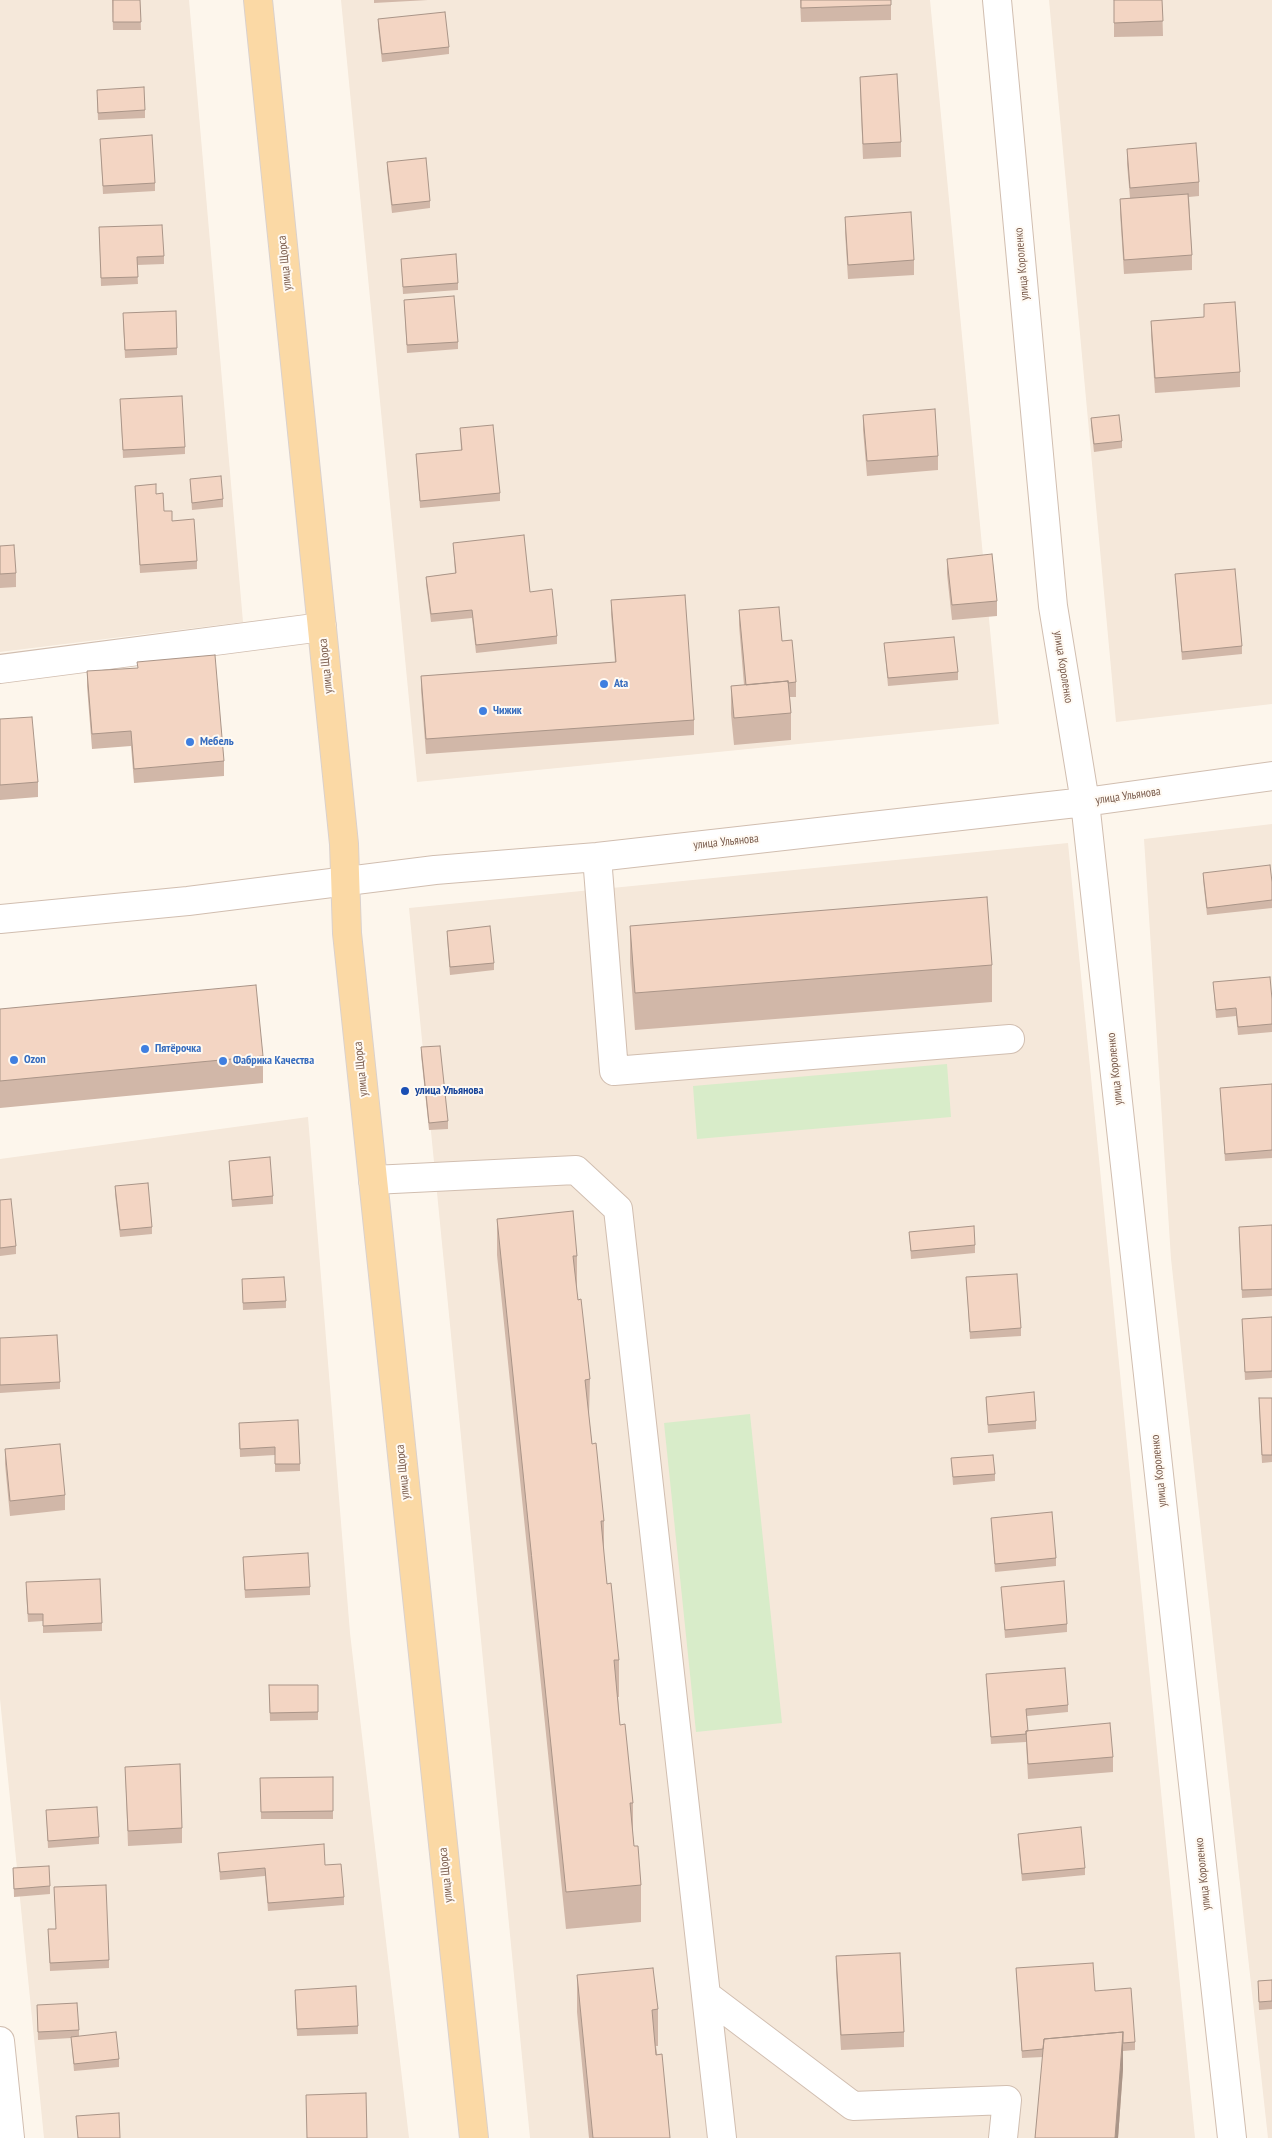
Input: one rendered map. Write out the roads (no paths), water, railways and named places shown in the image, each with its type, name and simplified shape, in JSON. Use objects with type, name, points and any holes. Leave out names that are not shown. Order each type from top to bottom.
[{"type":"main road","name":"улица Щорса","points":[[258,0],[344,844],[347,933],[474,2138]]},
{"type":"street","name":"улица Короленко","points":[[997,0],[1053,606],[1085,802],[1232,2138]]},
{"type":"street","points":[[0,668],[322,627]]},
{"type":"street","name":"улица Ульянова","points":[[0,919],[188,901],[435,870],[596,857],[1085,802],[1272,776]]},
{"type":"street","points":[[596,857],[614,1071],[1010,1039]]},
{"type":"street","points":[[372,1180],[576,1170],[618,1209],[722,2138]]},
{"type":"street","points":[[706,1995],[853,2106],[1007,2100],[1003,2138]]},
{"type":"street","points":[[0,2041],[10,2138]]},
{"type":"place","name":"Ata","points":[[604,684]]},
{"type":"place","name":"Чижик","points":[[483,711]]},
{"type":"place","name":"Мебель","points":[[190,742]]},
{"type":"place","name":"Пятёрочка","points":[[145,1049]]},
{"type":"place","name":"Ozon","points":[[14,1060]]},
{"type":"place","name":"Фабрика Качества","points":[[223,1061]]},
{"type":"place","name":"улица Ульянова","points":[[405,1091]]}]
